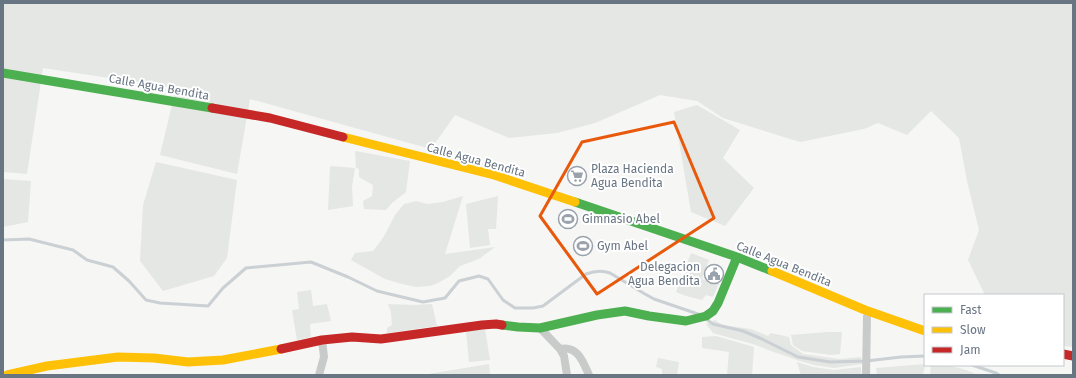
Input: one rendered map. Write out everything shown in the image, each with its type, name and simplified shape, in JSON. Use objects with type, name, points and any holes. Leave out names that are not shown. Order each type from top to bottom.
[{"type":"main road","name":"Calle Agua Bendita","points":[[3,73],[278,120],[494,175],[737,257],[865,310],[924,331]]},
{"type":"main road","points":[[7,375],[47,366],[118,357],[154,358],[188,362],[223,360],[265,353],[322,340],[352,337],[382,339],[496,324],[540,328],[597,315],[626,311],[686,321],[706,316],[713,311],[718,303],[737,257]]},
{"type":"street","points":[[866,375],[867,317]]},
{"type":"street","points":[[540,328],[560,349],[564,356],[567,375]]},
{"type":"street","points":[[319,375],[324,357],[322,340]]},
{"type":"street","points":[[560,349],[573,349],[581,357],[589,375]]},
{"type":"highlighted area","points":[[674,122],[714,218],[597,294],[540,216],[582,142]]},
{"type":"shaded area","points":[[3,3],[1073,3],[1073,347],[1064,346],[1064,294],[985,294],[968,260],[979,230],[967,181],[959,138],[931,111],[907,135],[878,123],[864,129],[800,142],[723,118],[697,101],[660,95],[595,123],[557,133],[509,138],[455,115],[431,149],[250,99],[237,174],[160,155],[176,88],[43,68],[27,174],[3,172]]},
{"type":"shaded area","points":[[697,105],[740,130],[723,158],[754,188],[725,226],[691,212],[674,112]]},
{"type":"shaded area","points":[[355,151],[410,161],[406,192],[386,210],[364,209],[363,201],[372,196],[373,185],[359,177],[359,169],[356,168]]},
{"type":"shaded area","points":[[156,162],[237,180],[227,258],[214,276],[163,291],[140,261],[143,205]]},
{"type":"shaded area","points":[[331,166],[355,168],[352,187],[353,206],[328,210]]},
{"type":"shaded area","points":[[3,179],[31,181],[28,222],[3,227]]},
{"type":"shaded area","points":[[463,196],[445,254],[495,247],[479,259],[460,266],[450,276],[438,283],[430,286],[416,287],[402,284],[385,279],[351,260],[355,253],[373,251],[383,238],[395,215],[404,204],[416,201],[428,204],[443,202]]},
{"type":"shaded area","points":[[498,196],[496,229],[488,229],[490,245],[470,248],[466,204]]},
{"type":"shaded area","points":[[691,253],[709,260],[702,279],[711,282],[713,278],[720,281],[713,297],[706,295],[702,300],[676,292]]},
{"type":"shaded area","points":[[311,290],[313,306],[327,304],[331,321],[310,324],[311,337],[297,340],[292,310],[299,309],[297,292]]},
{"type":"shaded area","points":[[388,304],[432,304],[437,326],[387,333],[387,328],[392,325],[391,312]]},
{"type":"shaded area","points":[[715,320],[722,325],[751,329],[768,336],[771,333],[789,337],[791,345],[803,354],[840,359],[861,357],[862,364],[834,368],[800,361],[756,345],[713,333],[706,324]]},
{"type":"shaded area","points":[[485,329],[490,360],[469,362],[466,331]]},
{"type":"shaded area","points":[[842,332],[840,354],[831,355],[802,351],[793,345],[791,335]]},
{"type":"shaded area","points":[[716,336],[754,347],[752,375],[727,375],[729,352],[702,348],[702,337]]},
{"type":"shaded area","points":[[658,358],[679,362],[677,375],[662,375],[662,369],[656,367]]},
{"type":"shaded area","points":[[797,362],[813,367],[834,370],[861,367],[861,375],[801,375]]},
{"type":"shaded area","points":[[489,364],[490,375],[422,375]]},
{"type":"shaded area","points":[[924,364],[925,366],[923,375],[877,375],[876,368]]},
{"type":"shaded area","points":[[931,366],[949,366],[966,370],[977,375],[930,375]]},
{"type":"waterway","points":[[3,240],[29,239],[73,250],[87,260],[113,267],[129,281],[146,300],[160,303],[208,306],[223,288],[246,268],[311,262],[377,291],[423,302],[445,298],[459,281],[479,276],[488,279],[503,300],[515,308],[533,308],[543,306],[586,274],[604,271],[654,299],[698,314]]},
{"type":"waterway","points":[[706,319],[713,324],[743,331],[798,357],[830,362],[866,361],[924,356]]},
{"type":"waterway","points":[[975,366],[999,375]]},
{"type":"traffic: fast","points":[[3,73],[212,108]]},
{"type":"traffic: fast","points":[[575,202],[737,257],[772,271]]},
{"type":"traffic: fast","points":[[502,325],[540,328],[597,315],[625,311],[686,321],[706,316],[713,311],[718,303],[737,257]]},
{"type":"traffic: slow","points":[[343,137],[494,175],[575,202]]},
{"type":"traffic: slow","points":[[772,271],[865,310],[924,331]]},
{"type":"traffic: slow","points":[[7,375],[47,366],[118,357],[154,358],[188,362],[223,360],[281,349]]},
{"type":"traffic: jam","points":[[212,108],[270,118],[343,137]]},
{"type":"traffic: jam","points":[[281,349],[322,340],[352,337],[381,339],[482,325],[502,325]]},
{"type":"traffic: jam","points":[[1064,354],[1073,356]]},
{"type":"place","name":"Plaza Hacienda Agua Bendita","points":[[577,176]]},
{"type":"place","name":"Gimnasio Abel","points":[[568,219]]},
{"type":"place","name":"Gym Abel","points":[[583,246]]},
{"type":"place","name":"Delegacion Agua Bendita","points":[[714,274]]}]
